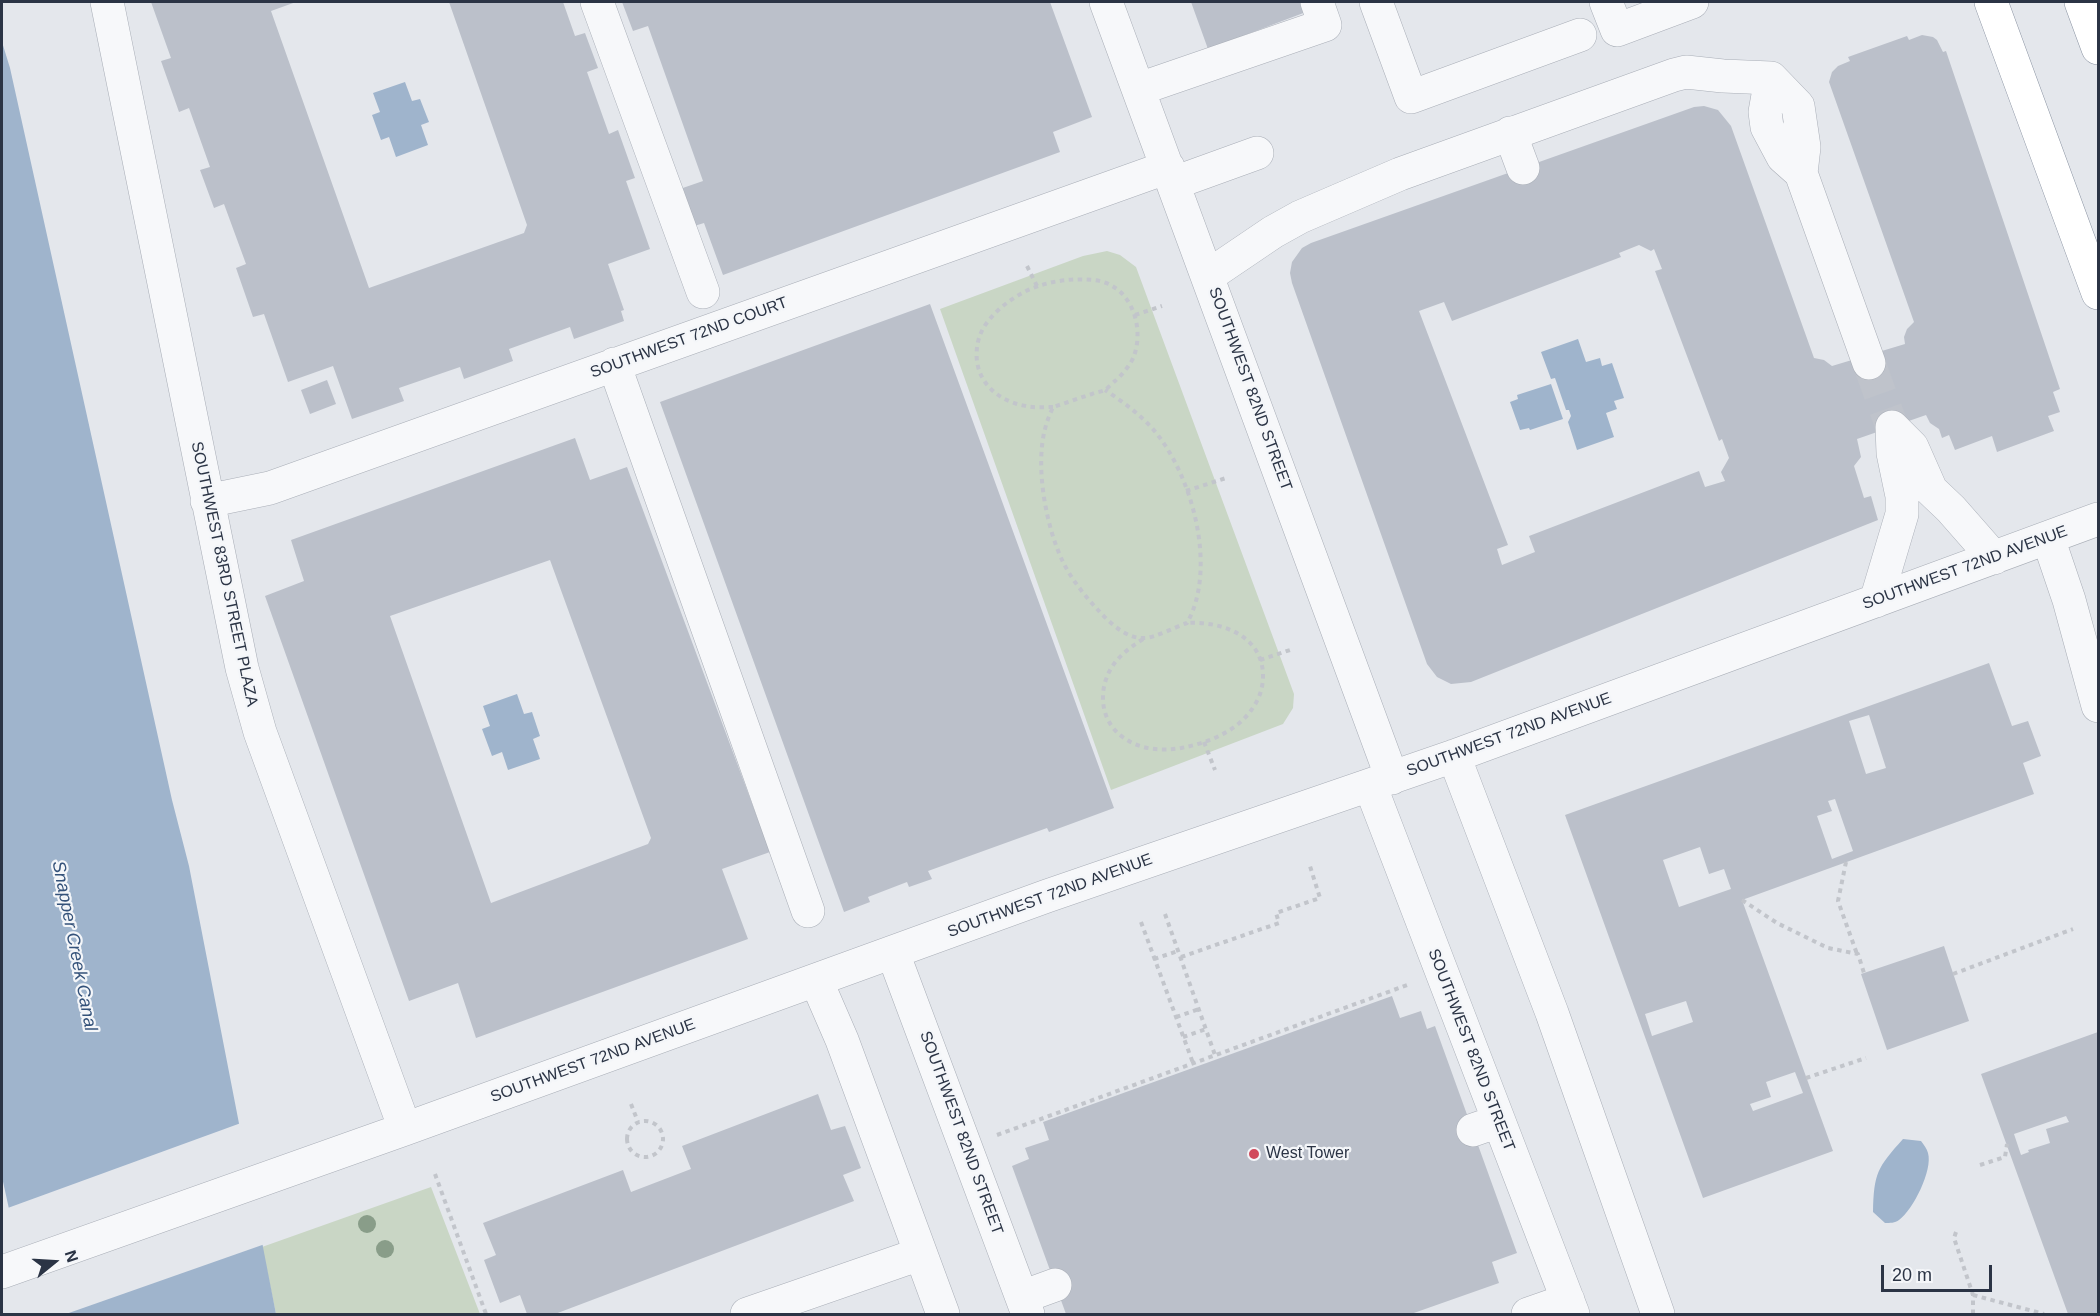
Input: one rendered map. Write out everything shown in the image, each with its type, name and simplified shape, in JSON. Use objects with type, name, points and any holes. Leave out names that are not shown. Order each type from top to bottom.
[{"type":"highway","points":[[1991,2],[2098,293]]},
{"type":"highway","points":[[2080,2],[2098,48]]},
{"type":"street","name":"SOUTHWEST 83RD STREET PLAZA","points":[[107,2],[242,668],[260,732],[405,1129]]},
{"type":"street","points":[[597,2],[704,292]]},
{"type":"street","name":"SOUTHWEST 82ND STREET","points":[[1106,2],[1208,276],[1381,782],[1486,1126],[1570,1307]]},
{"type":"street","points":[[1139,89],[1325,25],[1317,2]]},
{"type":"street","points":[[1376,2],[1411,97],[1580,35]]},
{"type":"street","points":[[1606,2],[1617,30],[1692,2]]},
{"type":"street","points":[[1208,276],[1273,232],[1300,217],[1400,174],[1674,75],[1686,72],[1771,78],[1765,112],[1767,127],[1782,157],[1801,173],[1869,363]]},
{"type":"street","points":[[1510,133],[1523,168]]},
{"type":"street","name":"SOUTHWEST 72ND COURT","points":[[207,501],[270,488],[614,364],[1171,175],[1257,153]]},
{"type":"street","points":[[614,364],[808,911]]},
{"type":"street","points":[[1876,601],[1902,514],[1902,496],[1893,453],[1892,427],[1912,447],[1931,490],[1951,508],[1994,558]]},
{"type":"street","name":"SOUTHWEST 72ND AVENUE","points":[[5,1271],[405,1129],[1047,896],[1454,756],[2098,519]]},
{"type":"street","points":[[2048,538],[2069,600],[2098,706]]},
{"type":"street","points":[[1454,756],[1552,1012],[1658,1314]]},
{"type":"street","name":"SOUTHWEST 82ND STREET","points":[[893,952],[1025,1306]]},
{"type":"street","points":[[816,980],[842,1040],[943,1314]]},
{"type":"street","points":[[747,1314],[920,1254]]},
{"type":"street","points":[[1025,1306],[1055,1285]]},
{"type":"street","points":[[1528,1314],[1570,1307]]},
{"type":"path","points":[[1027,266],[1037,286]]},
{"type":"path","points":[[1064,280],[1096,280],[1117,289],[1132,306],[1139,332],[1134,357],[1119,377],[1105,390],[1053,407],[1026,406],[1005,400],[988,388],[979,373],[977,356],[980,337],[989,319],[1006,304],[1037,286],[1064,280]]},
{"type":"path","points":[[1135,315],[1162,306]]},
{"type":"path","points":[[1105,390],[1128,406],[1152,428],[1170,454],[1196,518],[1201,556],[1198,592],[1187,623]]},
{"type":"path","points":[[1053,407],[1045,429],[1042,477],[1052,533],[1063,562],[1084,594],[1107,620],[1128,635],[1144,638]]},
{"type":"path","points":[[1186,491],[1226,478]]},
{"type":"path","points":[[1204,622],[1227,628],[1245,638],[1257,651],[1263,669],[1263,687],[1254,707],[1238,724],[1217,738],[1204,742],[1168,750],[1149,749],[1132,744],[1116,733],[1107,720],[1103,706],[1103,688],[1109,671],[1118,659],[1144,638],[1187,623],[1204,622]]},
{"type":"path","points":[[1260,660],[1290,650]]},
{"type":"path","points":[[1204,742],[1215,770]]},
{"type":"path","points":[[1846,862],[1838,901],[1864,973]]},
{"type":"path","points":[[1180,957],[1279,923],[1276,913],[1320,898],[1308,863]]},
{"type":"path","points":[[1742,900],[1777,923],[1828,948],[1858,954]]},
{"type":"path","points":[[1165,914],[1215,1055]]},
{"type":"path","points":[[1141,922],[1193,1064]]},
{"type":"path","points":[[1953,974],[2073,929]]},
{"type":"path","points":[[1154,959],[1178,951]]},
{"type":"path","points":[[996,1135],[1204,1062],[1215,1055],[1411,984]]},
{"type":"path","points":[[1176,1017],[1199,1009]]},
{"type":"path","points":[[1183,1037],[1206,1029]]},
{"type":"path","points":[[1806,1078],[1866,1058]]},
{"type":"path","points":[[631,1104],[638,1122]]},
{"type":"path","points":[[638,1122],[655,1124],[662,1134],[662,1146],[654,1155],[643,1157],[632,1152],[627,1142],[629,1130],[638,1122]]},
{"type":"path","points":[[1980,1165],[2005,1157],[2007,1144]]},
{"type":"path","points":[[435,1174],[486,1314]]},
{"type":"path","points":[[1956,1232],[1954,1238],[1973,1295],[1973,1314]]},
{"type":"path","points":[[1973,1295],[2044,1314]]},
{"type":"green space","points":[[1107,251],[1120,255],[1136,267],[1294,694],[1293,708],[1283,724],[1111,790],[940,309],[1083,256]]},
{"type":"green space","points":[[431,1187],[480,1314],[276,1314],[262,1247]]},
{"type":"water","name":"Snapper Creek Canal","points":[[2,42],[10,68],[172,800],[189,866],[276,1314],[32,1314],[2,1177]]},
{"type":"water","points":[[405,82],[412,101],[420,99],[429,122],[421,125],[428,145],[396,157],[389,137],[381,140],[372,115],[380,112],[373,93]]},
{"type":"water","points":[[1578,339],[1586,362],[1600,358],[1602,366],[1612,363],[1624,398],[1614,401],[1617,409],[1606,413],[1614,437],[1577,450],[1568,422],[1571,416],[1569,410],[1566,410],[1555,378],[1551,379],[1541,352]]},
{"type":"water","points":[[1551,384],[1563,419],[1530,430],[1529,428],[1520,430],[1510,402],[1518,399],[1517,395]]},
{"type":"water","points":[[517,694],[524,714],[532,712],[540,736],[533,739],[540,759],[508,770],[502,752],[492,756],[482,729],[490,726],[483,706]]},
{"type":"water","points":[[1903,1139],[1921,1141],[1928,1153],[1928,1169],[1921,1189],[1910,1208],[1896,1222],[1885,1223],[1873,1212],[1874,1188],[1882,1165]]},
{"type":"pier","points":[[241,1123],[265,1244],[66,1314],[29,1314],[5,1209]]},
{"type":"building","points":[[151,2],[296,2],[271,11],[369,288],[524,233],[527,225],[449,2],[563,2],[575,36],[585,33],[598,68],[587,72],[609,134],[618,130],[635,178],[626,181],[650,249],[608,264],[624,310],[621,311],[624,321],[574,339],[570,327],[509,349],[513,361],[464,379],[460,367],[399,388],[404,401],[352,419],[333,366],[288,382],[264,314],[253,317],[236,268],[246,264],[224,204],[214,208],[200,170],[210,167],[189,108],[179,112],[161,61],[171,58]]},
{"type":"building","points":[[622,2],[1050,2],[1092,117],[1053,132],[1060,152],[723,275],[704,223],[691,227],[677,190],[703,181],[648,26],[633,31]]},
{"type":"building","points":[[1191,2],[1311,2],[1314,9],[1208,49]]},
{"type":"building","points":[[1922,35],[1933,37],[1943,52],[1946,51],[2060,389],[2053,392],[2060,412],[2048,416],[2054,431],[1997,452],[1992,436],[1955,450],[1949,435],[1942,438],[1939,429],[1930,423],[1926,415],[1857,439],[1861,457],[1854,466],[1864,498],[1871,496],[1878,520],[1471,682],[1451,684],[1437,677],[1427,664],[1292,283],[1290,273],[1292,262],[1302,248],[1694,107],[1704,106],[1718,110],[1731,126],[1814,358],[1824,360],[1832,366],[1905,344],[1904,337],[1907,329],[1914,322],[1829,82],[1832,72],[1838,66],[1850,61],[1848,57],[1907,36],[1909,40]],"holes":[[[1639,245],[1651,251],[1654,249],[1662,269],[1655,271],[1719,441],[1722,439],[1729,458],[1721,472],[1725,481],[1705,487],[1699,471],[1529,536],[1535,552],[1502,565],[1497,549],[1508,545],[1419,311],[1444,302],[1452,321],[1621,257],[1619,253]]]},
{"type":"building","points":[[930,304],[1114,808],[1049,832],[1047,828],[928,871],[932,879],[909,887],[907,882],[868,897],[870,902],[844,912],[660,402]]},
{"type":"building","points":[[327,380],[336,404],[310,414],[301,390]]},
{"type":"building","points":[[575,438],[590,480],[627,467],[770,852],[722,869],[748,939],[476,1038],[458,983],[409,1001],[265,596],[304,581],[291,540]],"holes":[[[550,560],[651,838],[648,844],[491,903],[390,616]]]},
{"type":"building","points":[[1989,663],[2012,726],[2028,721],[2041,756],[2023,763],[2034,794],[1742,900],[1833,1151],[1703,1198],[1565,815]],"holes":[[[1869,715],[1886,768],[1866,774],[1849,721]],[[1835,799],[1853,851],[1832,859],[1817,816],[1832,811],[1828,801]],[[1700,847],[1709,874],[1724,869],[1731,889],[1679,907],[1663,860]],[[1686,1001],[1693,1022],[1652,1036],[1645,1014]],[[1795,1072],[1803,1093],[1753,1111],[1750,1104],[1771,1097],[1766,1082]]]},
{"type":"building","points":[[1944,946],[1969,1021],[1887,1050],[1861,974]]},
{"type":"building","name":"West Tower","points":[[1392,996],[1400,1018],[1421,1011],[1427,1029],[1435,1026],[1517,1253],[1492,1262],[1499,1283],[1411,1314],[1066,1314],[1012,1166],[1029,1159],[1025,1148],[1049,1140],[1043,1122]]},
{"type":"building","points":[[2098,1032],[2098,1314],[2068,1314],[1981,1074]],"holes":[[[2066,1116],[2069,1122],[2046,1129],[2050,1143],[2028,1150],[2029,1152],[2021,1155],[2014,1134]]]},
{"type":"building","points":[[818,1094],[831,1130],[845,1126],[861,1168],[843,1175],[854,1201],[555,1314],[527,1314],[520,1295],[500,1303],[484,1260],[496,1255],[483,1223],[623,1170],[631,1192],[691,1169],[682,1146]]},
{"type":"tunnel","points":[[1869,363],[1892,427]]},
{"type":"place","name":"West Tower","points":[[1254,1154]]}]
